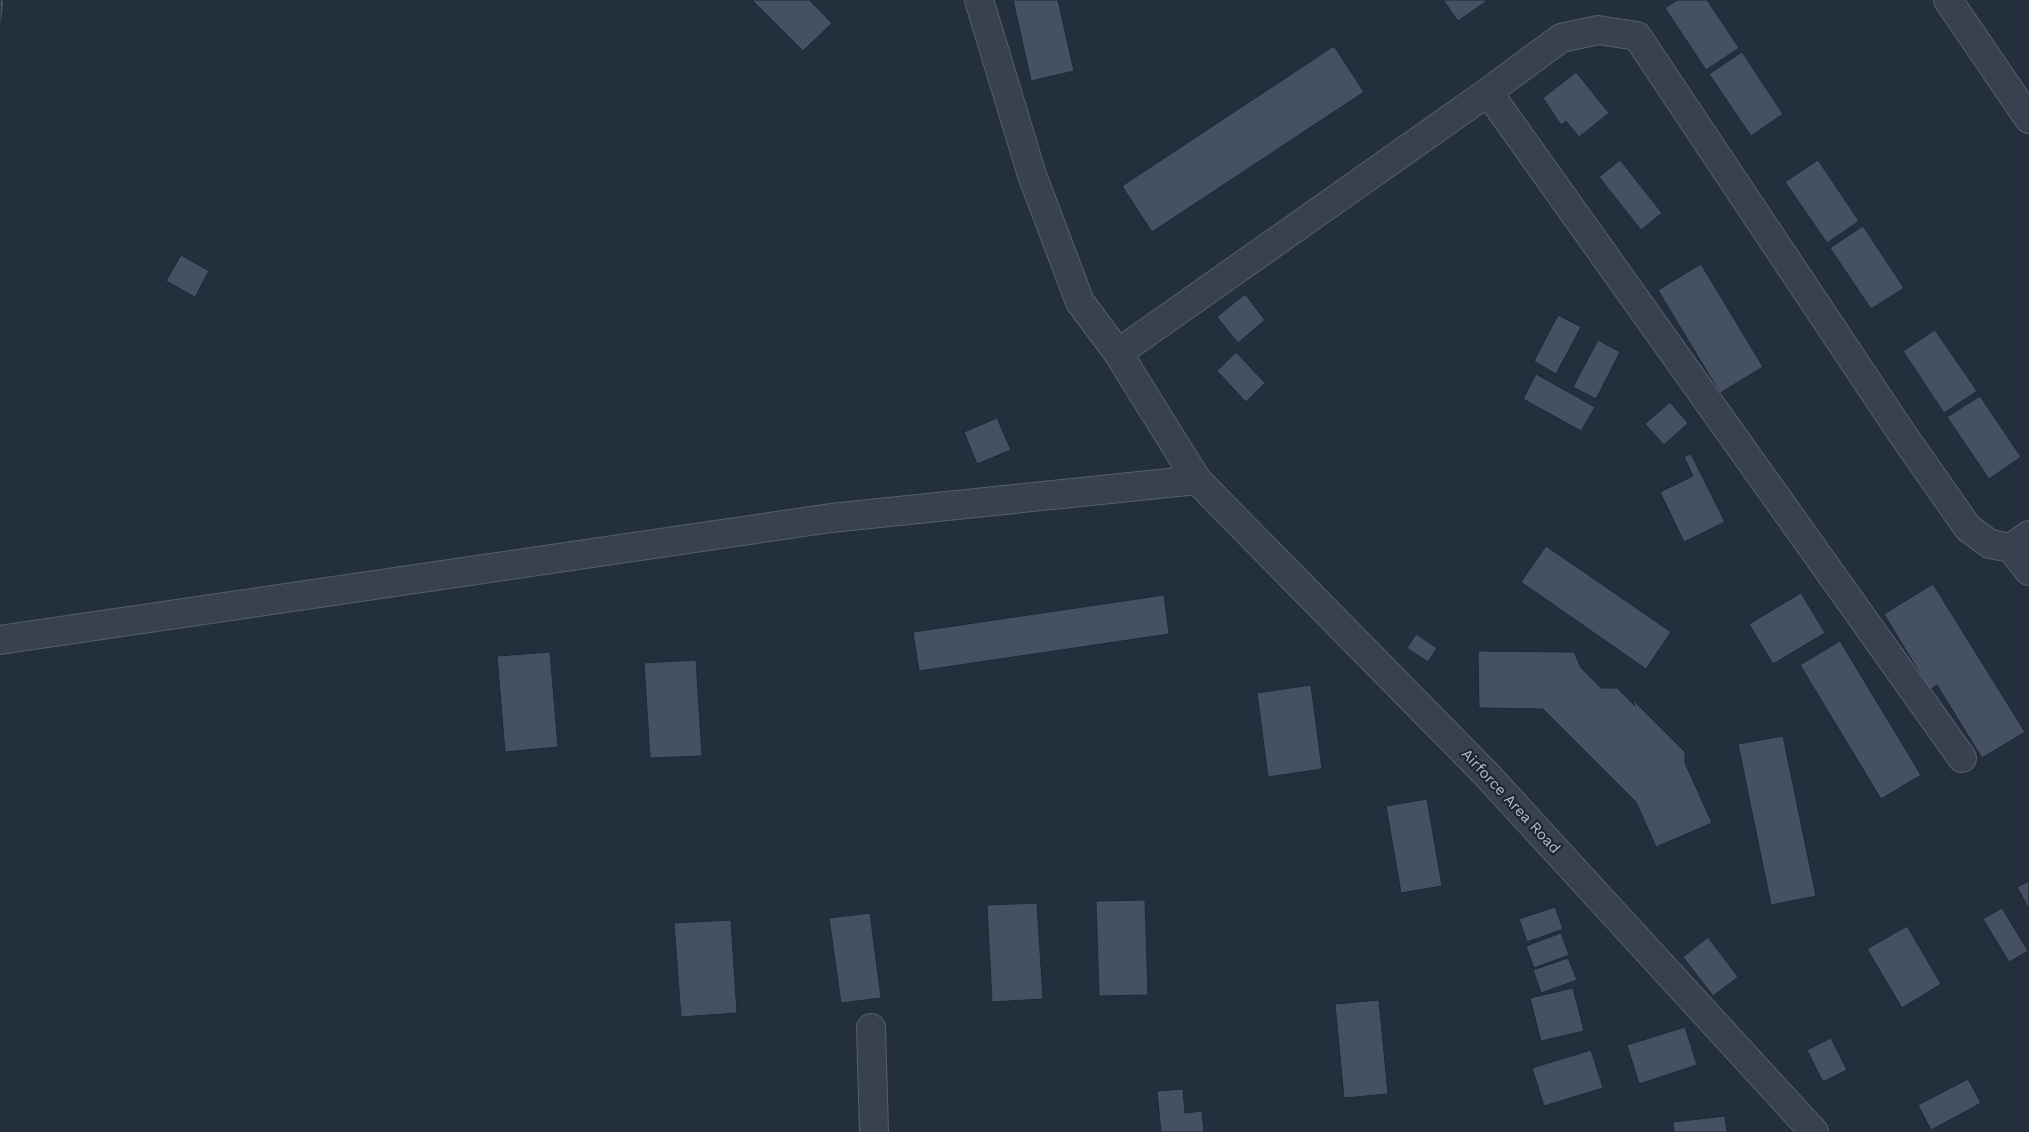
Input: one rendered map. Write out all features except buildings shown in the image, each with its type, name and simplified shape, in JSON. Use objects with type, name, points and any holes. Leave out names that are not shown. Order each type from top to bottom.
[{"type":"street","name":"Airforce Area Road","points":[[979,0],[1032,175],[1080,302],[1118,353],[1197,480],[1487,775],[1814,1132]]},
{"type":"street","points":[[1948,0],[2029,119]]},
{"type":"street","points":[[1118,353],[1488,92],[1561,38],[1598,30],[1637,36],[1901,432],[1968,528],[1990,544],[2020,542],[2029,571]]},
{"type":"street","points":[[1488,92],[1962,758]]},
{"type":"street","points":[[0,640],[831,518],[1197,480]]},
{"type":"street","points":[[871,1028],[874,1132]]}]
